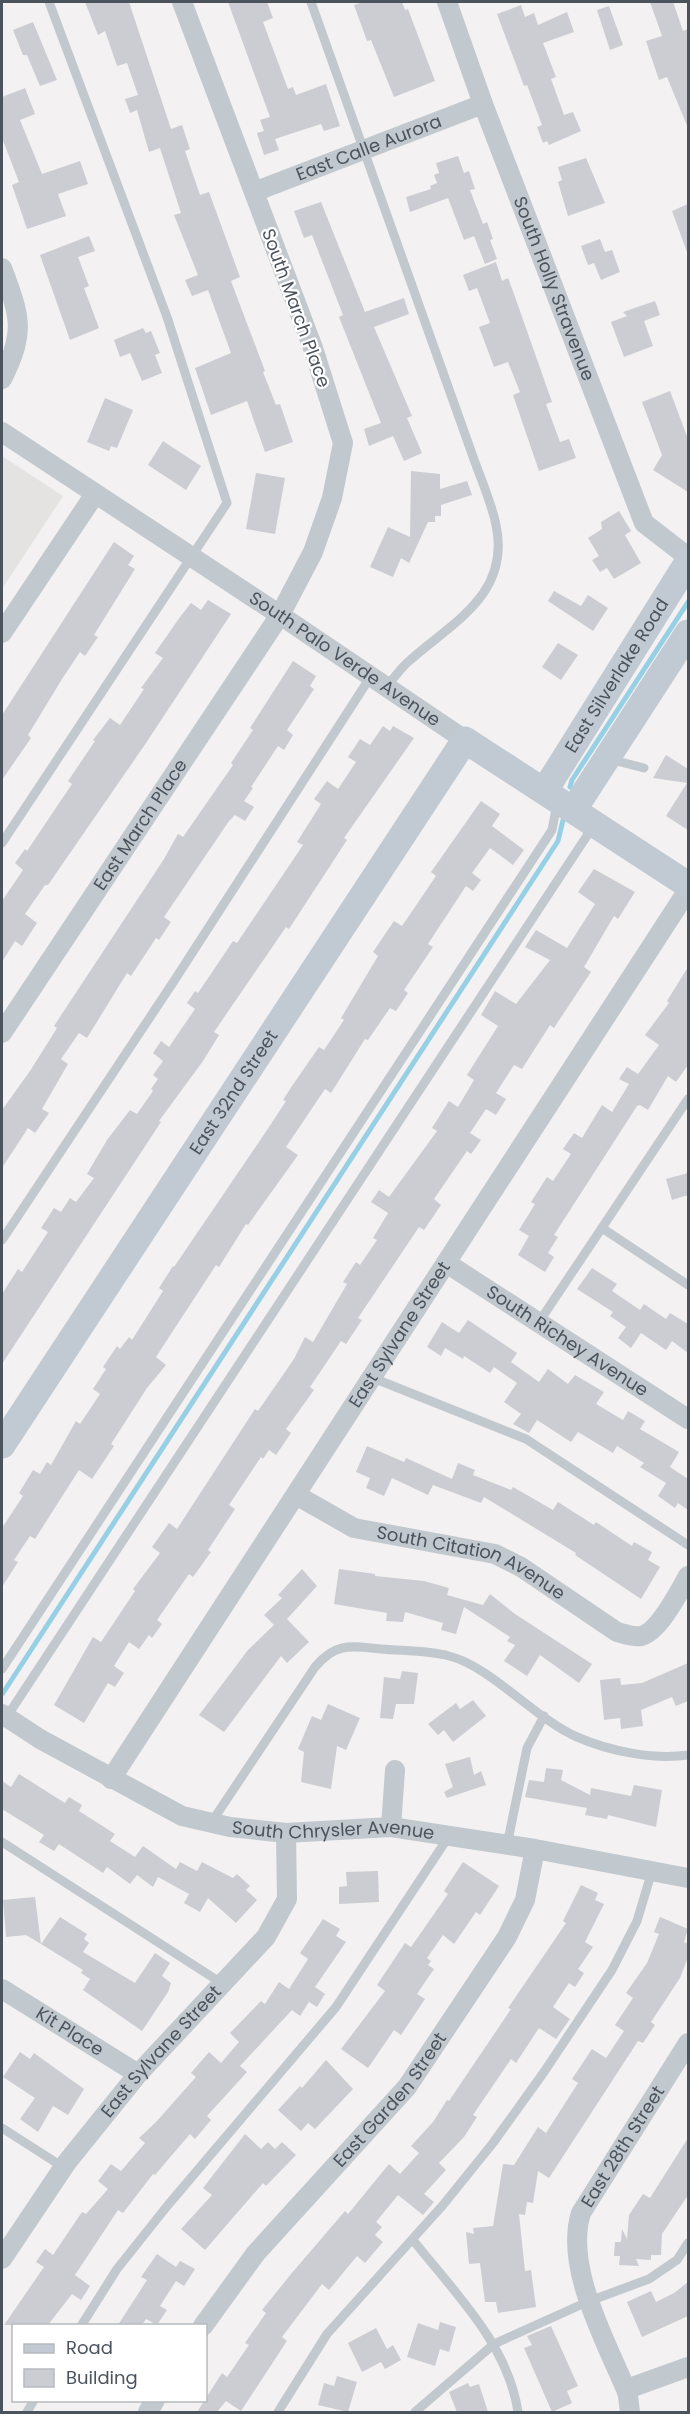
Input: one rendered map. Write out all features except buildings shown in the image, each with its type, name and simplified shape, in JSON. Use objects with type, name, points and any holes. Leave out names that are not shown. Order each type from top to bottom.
[{"type":"street","name":"South March Place","points":[[182,2],[313,348],[343,443],[332,498],[313,552],[280,615]]},
{"type":"street","name":"South Holly Stravenue","points":[[447,2],[483,104],[644,524],[688,557]]},
{"type":"street","name":"East Calle Aurora","points":[[254,192],[483,104]]},
{"type":"street","points":[[2,268],[15,302],[19,334],[2,379]]},
{"type":"street","name":"South Palo Verde Avenue","points":[[2,432],[465,740],[688,885]]},
{"type":"street","points":[[2,633],[95,494]]},
{"type":"street","name":"East Silverlake Road","points":[[568,805],[688,562]]},
{"type":"street","name":"East March Place","points":[[2,1033],[280,615]]},
{"type":"street","name":"East Silverlake Road","points":[[568,805],[607,759],[688,633]]},
{"type":"street","name":"East 32nd Street","points":[[2,1445],[465,740]]},
{"type":"street","name":"East Sylvane Street","points":[[111,1779],[448,1264],[688,890]]},
{"type":"street","name":"South Richey Avenue","points":[[448,1264],[688,1419]]},
{"type":"street","name":"South Citation Avenue","points":[[296,1495],[354,1528],[495,1554],[520,1567],[618,1632],[643,1636],[658,1625],[688,1576]]},
{"type":"street","name":"South Chrysler Avenue","points":[[3,1718],[176,1815],[211,1823],[286,1833],[391,1827],[535,1849],[688,1878]]},
{"type":"street","points":[[391,1827],[395,1770]]},
{"type":"street","name":"East Sylvane Street","points":[[2,2259],[63,2167],[138,2074],[266,1938],[287,1899],[286,1833]]},
{"type":"street","name":"East Garden Street","points":[[204,2324],[256,2253],[407,2087],[507,1937],[525,1900],[535,1849]]},
{"type":"street","name":"Kit Place","points":[[2,1989],[138,2074]]},
{"type":"street","name":"East 28th Street","points":[[630,2412],[627,2391],[579,2273],[575,2248],[576,2229],[581,2213],[688,2043]]},
{"type":"street","points":[[627,2391],[688,2367]]},
{"type":"lane","points":[[2,843],[227,503],[167,317],[49,2]]},
{"type":"lane","points":[[2,1240],[174,981],[379,681],[407,663],[464,618],[488,586],[497,564],[499,546],[496,524],[311,2]]},
{"type":"lane","points":[[607,759],[644,768]]},
{"type":"lane","points":[[2,1669],[568,805]]},
{"type":"lane","points":[[3,1718],[568,805]]},
{"type":"lane","points":[[538,1322],[688,1099]]},
{"type":"lane","points":[[602,1228],[688,1284]]},
{"type":"lane","points":[[373,1378],[526,1439],[688,1545]]},
{"type":"lane","points":[[211,1823],[327,1653],[352,1646],[450,1656],[475,1668],[575,1737],[612,1749],[671,1757],[688,1755]]},
{"type":"lane","points":[[507,1845],[527,1748],[544,1716]]},
{"type":"lane","points":[[82,2324],[117,2269],[139,2241],[336,2007],[449,1836]]},
{"type":"lane","points":[[2,1842],[223,1984]]},
{"type":"lane","points":[[278,2412],[327,2334],[413,2240],[493,2143],[612,1970],[637,1921],[652,1871]]},
{"type":"lane","points":[[2,2128],[63,2167]]},
{"type":"lane","points":[[413,2240],[494,2344],[513,2391],[518,2412]]},
{"type":"lane","points":[[415,2412],[494,2344],[591,2301],[649,2279],[677,2260],[688,2243]]},
{"type":"shaded area","points":[[2,456],[63,496],[2,589]]},
{"type":"waterway","points":[[570,787],[572,780],[688,602]]},
{"type":"waterway","points":[[3,1693],[558,841],[563,820]]}]
